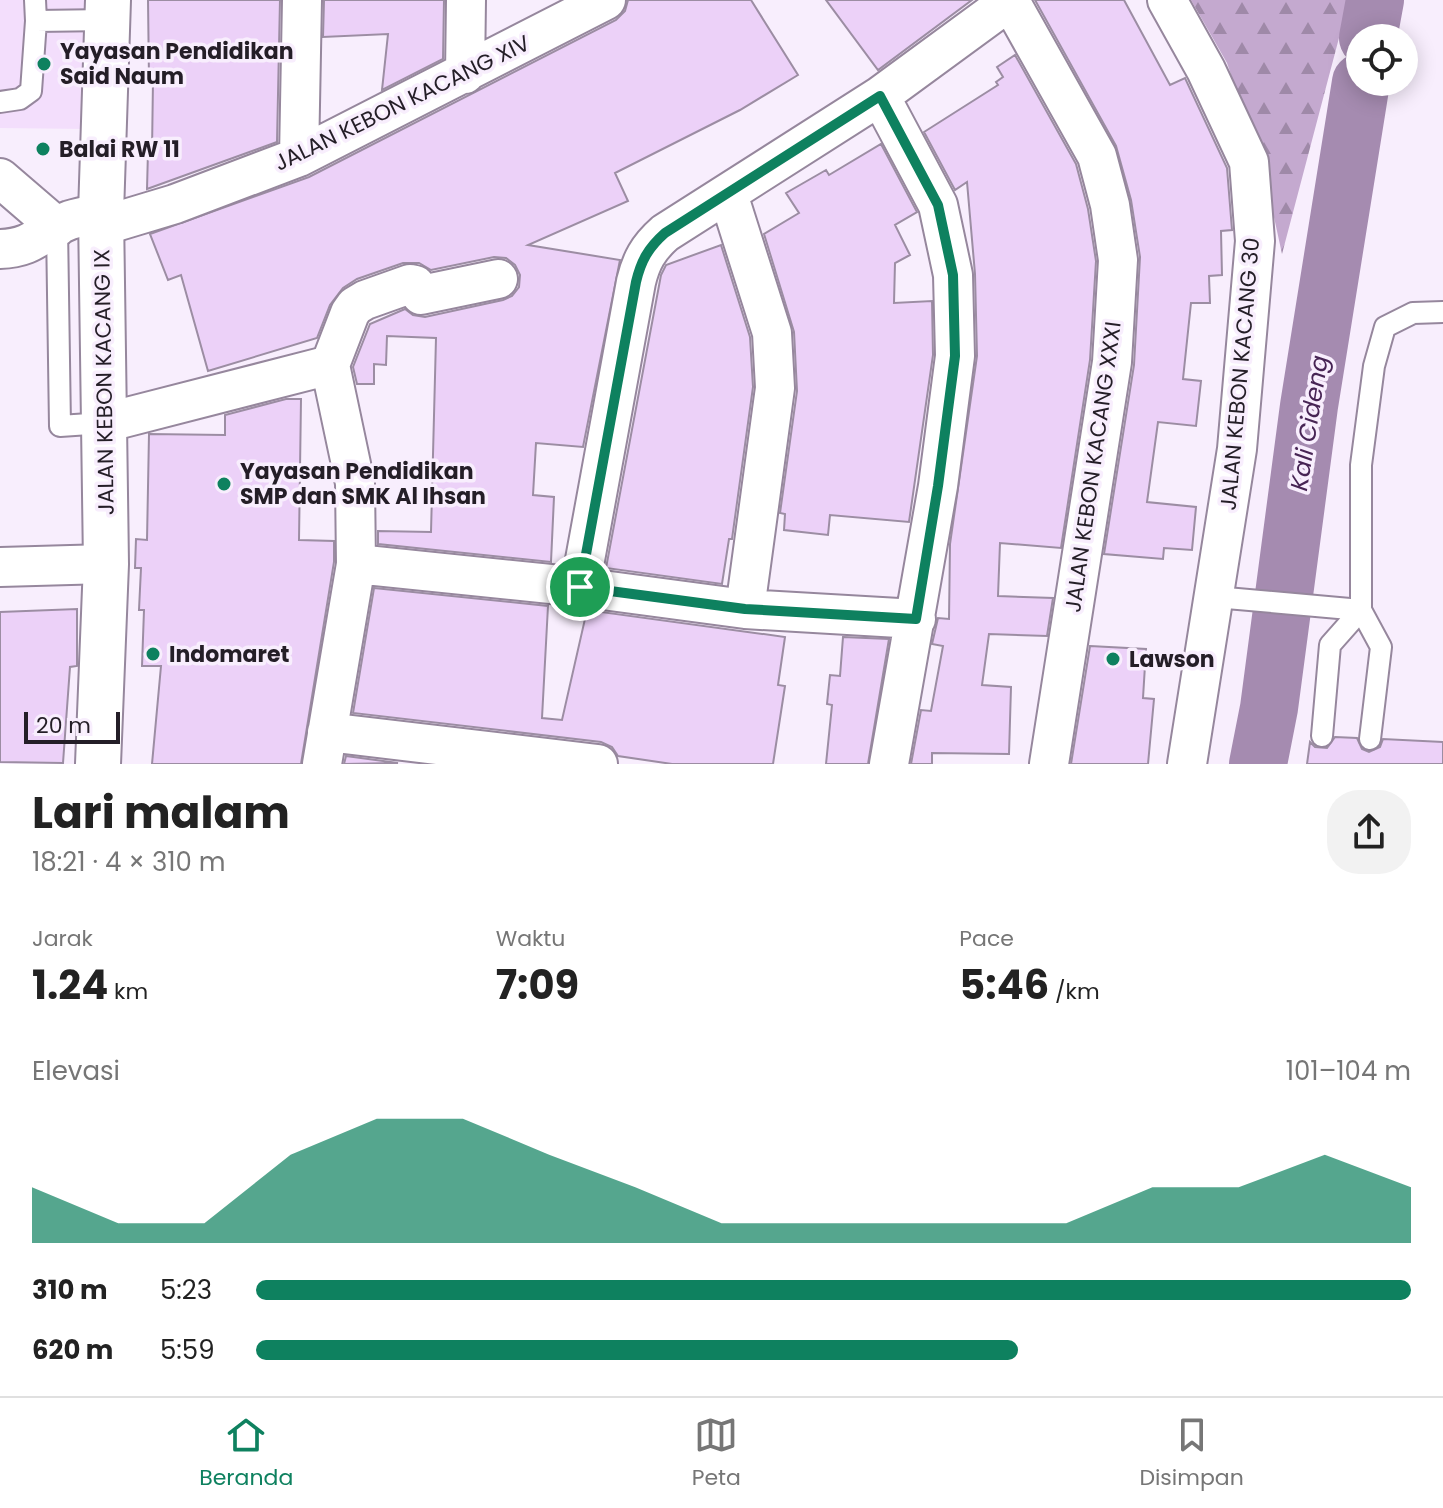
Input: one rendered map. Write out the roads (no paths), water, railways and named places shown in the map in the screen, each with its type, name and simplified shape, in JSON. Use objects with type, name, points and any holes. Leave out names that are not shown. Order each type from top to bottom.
[{"type":"street","points":[[299,157],[302,0]]},
{"type":"street","points":[[465,74],[466,0]]},
{"type":"street","name":"JALAN KEBON KACANG XIV","points":[[0,249],[35,242],[70,221],[102,219],[175,204],[299,157],[606,0]]},
{"type":"street","points":[[580,587],[636,282],[641,263],[651,245],[665,233],[880,96],[1010,0]]},
{"type":"street","name":"JALAN KEBON KACANG XXXI","points":[[1010,0],[1097,156],[1110,205],[1118,260],[1112,362],[1049,764]]},
{"type":"street","name":"JALAN KEBON KACANG 30","points":[[1167,0],[1206,70],[1249,162],[1255,241],[1237,449],[1233,599],[1187,764]]},
{"type":"street","name":"JALAN KEBON KACANG IX","points":[[98,764],[106,564],[102,219],[108,10]]},
{"type":"street","points":[[880,96],[938,205],[953,275],[955,356],[938,486],[889,764]]},
{"type":"street","points":[[0,178],[57,227]]},
{"type":"street","points":[[728,194],[772,333],[775,361],[775,388],[745,609]]},
{"type":"street","points":[[498,279],[421,295],[415,285],[410,284],[365,300],[350,313],[330,365],[355,483],[356,564],[324,748],[598,764]]},
{"type":"street","points":[[104,423],[330,365]]},
{"type":"street","points":[[0,567],[106,564]]},
{"type":"street","points":[[356,564],[580,587],[745,609],[916,619]]},
{"type":"lane","points":[[0,102],[20,99],[31,91],[35,0]]},
{"type":"lane","points":[[36,21],[108,10]]},
{"type":"lane","points":[[57,227],[60,426],[104,423]]},
{"type":"lane","points":[[1370,739],[1381,647],[1361,610],[1361,465],[1377,352],[1385,327],[1413,313],[1443,312]]},
{"type":"lane","points":[[1233,599],[1361,610]]},
{"type":"lane","points":[[1322,736],[1330,645],[1361,610]]},
{"type":"waterway","name":"Kali Cideng","points":[[1371,24],[1375,0]]},
{"type":"waterway","name":"Kali Cideng","points":[[1258,764],[1269,708],[1309,406],[1359,96]]},
{"type":"place","name":"Yayasan Pendidikan Said Naum","points":[[44,64]]},
{"type":"place","name":"Balai RW 11","points":[[43,149]]},
{"type":"place","name":"Yayasan Pendidikan SMP dan SMK Al Ihsan","points":[[224,484]]},
{"type":"place","name":"Indomaret","points":[[153,654]]},
{"type":"place","name":"Lawson","points":[[1113,659]]}]
